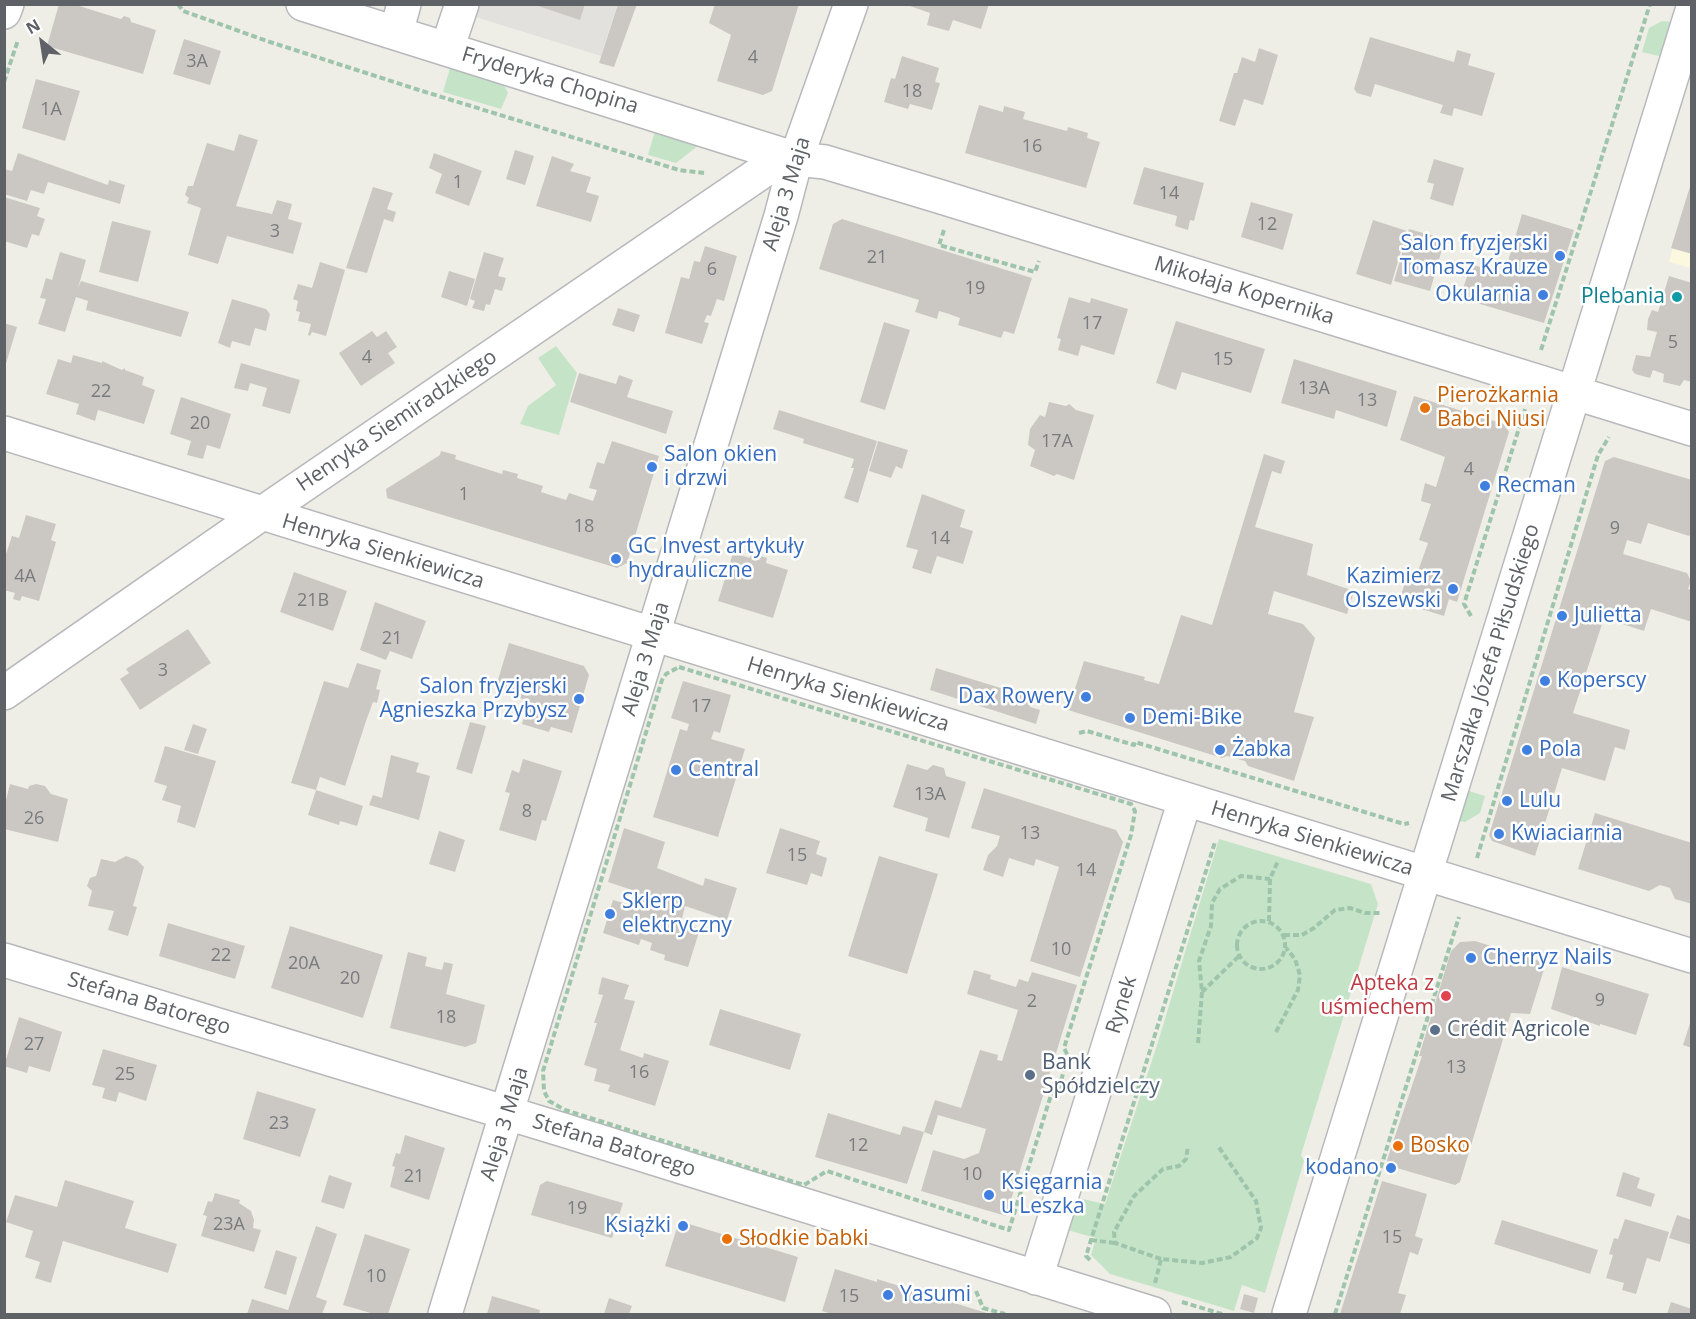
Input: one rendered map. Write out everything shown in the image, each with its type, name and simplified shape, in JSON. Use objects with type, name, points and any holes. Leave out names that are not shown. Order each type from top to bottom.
[{"type":"street","points":[[4,12],[7,4]]},
{"type":"street","name":"Fryderyka Chopina","points":[[303,4],[400,19],[447,49],[796,159]]},
{"type":"street","points":[[447,49],[462,4]]},
{"type":"street","name":"Aleja 3 Maja","points":[[445,1314],[654,635],[796,159],[851,4]]},
{"type":"street","name":"Marszałka Józefa Piłsudskiego","points":[[1289,1314],[1692,11]]},
{"type":"street","name":"Mikołaja Kopernika","points":[[796,159],[825,162],[938,196],[1692,429]]},
{"type":"street","name":"Henryka Siemiradzkiego","points":[[4,693],[261,514],[766,169],[796,159]]},
{"type":"street","name":"Henryka Sienkiewicza","points":[[4,433],[1692,956]]},
{"type":"street","name":"Rynek","points":[[1036,1278],[1185,800]]},
{"type":"street","name":"Stefana Batorego","points":[[4,960],[1036,1278],[1160,1302]]},
{"type":"path","points":[[178,4],[183,11],[419,90],[679,170],[706,173]]},
{"type":"path","points":[[1538,360],[1650,4]]},
{"type":"path","points":[[947,221],[939,245],[1035,272],[1042,250]]},
{"type":"path","points":[[1474,622],[1464,604],[1528,400]]},
{"type":"path","points":[[1475,867],[1600,449],[1614,430]]},
{"type":"path","points":[[672,669],[689,669],[1131,804],[1135,811],[1131,835],[1064,1048],[1068,1056],[1059,1088],[1051,1095],[1009,1230],[994,1225],[827,1171],[804,1185],[566,1110],[549,1101],[544,1091],[543,1071],[661,685],[666,674],[672,669]]},
{"type":"path","points":[[1070,735],[1087,730],[1134,745],[1135,742],[1404,824],[1419,822]]},
{"type":"path","points":[[1094,1264],[1086,1256],[1218,834]]},
{"type":"path","points":[[1269,921],[1270,879],[1281,852]]},
{"type":"path","points":[[1198,1043],[1202,992],[1199,961],[1210,926],[1212,903],[1220,889],[1241,876],[1270,879]]},
{"type":"path","points":[[1284,935],[1302,935],[1335,910],[1350,908],[1365,913],[1379,911],[1387,917]]},
{"type":"path","points":[[1335,1314],[1462,908]]},
{"type":"path","points":[[1202,992],[1239,956],[1239,935],[1247,924],[1258,920],[1269,921],[1279,926],[1284,935],[1286,948],[1294,959],[1300,975],[1298,990],[1276,1032]]},
{"type":"path","points":[[1239,956],[1252,967],[1269,968],[1281,960],[1286,948]]},
{"type":"path","points":[[1115,1243],[1114,1232],[1134,1196],[1163,1169],[1179,1166],[1186,1159],[1188,1146]]},
{"type":"path","points":[[1091,1240],[1115,1243],[1161,1259],[1202,1263],[1230,1257],[1257,1238],[1262,1228],[1256,1200],[1218,1146]]},
{"type":"path","points":[[1161,1259],[1160,1302],[1222,1314]]},
{"type":"path","points":[[974,1286],[983,1308],[1005,1314]]},
{"type":"shaded area","points":[[437,5],[617,5],[601,56]]},
{"type":"shaded area","points":[[1691,181],[1691,268],[1669,262]]},
{"type":"green space","points":[[1662,21],[1674,22],[1663,57],[1642,52],[1649,28]]},
{"type":"green space","points":[[450,68],[504,85],[508,93],[501,109],[443,92]]},
{"type":"green space","points":[[655,131],[699,145],[676,163],[648,155]]},
{"type":"green space","points":[[556,346],[577,373],[559,435],[520,424],[528,406],[556,385],[538,358]]},
{"type":"green space","points":[[1466,790],[1485,796],[1480,813],[1465,822],[1457,821]]},
{"type":"green space","points":[[1219,839],[1371,884],[1378,904],[1301,1155],[1304,1161],[1265,1293],[1242,1285],[1234,1311],[1110,1274],[1091,1255],[1096,1238],[1067,1230],[1078,1198],[1105,1204],[1158,1042]]},
{"type":"building","points":[[59,4],[73,4],[121,19],[124,16],[130,18],[131,22],[156,30],[143,74],[47,46]]},
{"type":"building","points":[[532,4],[585,4],[580,20]]},
{"type":"building","points":[[618,4],[637,4],[614,67],[599,63]]},
{"type":"building","points":[[715,4],[799,4],[772,91],[763,95],[717,81],[731,35],[709,23]]},
{"type":"building","points":[[904,4],[989,4],[981,29],[953,20],[949,31],[927,25],[930,13]]},
{"type":"building","points":[[1370,37],[1454,62],[1457,50],[1471,54],[1468,65],[1495,73],[1482,116],[1454,108],[1452,116],[1440,113],[1443,105],[1375,84],[1371,97],[1357,93],[1354,89]]},
{"type":"building","points":[[184,39],[221,51],[210,85],[173,74]]},
{"type":"building","points":[[1259,48],[1278,55],[1263,105],[1244,99],[1235,126],[1219,121],[1234,73],[1237,73],[1242,57],[1255,62]]},
{"type":"building","points":[[902,56],[939,68],[935,82],[940,83],[932,110],[910,104],[908,109],[884,102],[891,78],[895,79]]},
{"type":"building","points":[[36,79],[80,91],[65,141],[22,128]]},
{"type":"building","points":[[979,105],[1003,112],[1004,106],[1025,112],[1023,119],[1067,131],[1068,127],[1088,133],[1087,138],[1100,142],[1086,188],[965,153]]},
{"type":"building","points":[[239,134],[258,140],[236,206],[272,214],[277,200],[292,204],[288,219],[302,223],[293,254],[227,236],[218,264],[188,255],[201,208],[187,203],[189,198],[185,195],[188,186],[193,186],[207,143],[234,151]]},
{"type":"building","points":[[515,150],[534,156],[525,185],[506,179]]},
{"type":"building","points":[[18,153],[108,185],[109,180],[125,185],[120,204],[48,182],[44,194],[31,190],[27,201],[4,194],[4,169],[12,171]]},
{"type":"building","points":[[434,153],[482,171],[469,206],[435,193],[442,174],[429,168]]},
{"type":"building","points":[[552,156],[574,164],[570,171],[591,177],[586,192],[599,196],[591,222],[536,206]]},
{"type":"building","points":[[1434,159],[1464,168],[1453,206],[1430,199],[1434,184],[1427,182]]},
{"type":"building","points":[[1144,167],[1204,183],[1194,221],[1190,220],[1188,230],[1175,226],[1177,216],[1133,204]]},
{"type":"building","points":[[1692,183],[1692,254],[1671,248]]},
{"type":"building","points":[[373,187],[393,193],[387,209],[396,212],[393,222],[384,219],[367,273],[346,268]]},
{"type":"building","points":[[4,197],[40,208],[37,216],[45,219],[39,236],[32,234],[27,248],[4,241]]},
{"type":"building","points":[[1251,202],[1293,214],[1283,250],[1241,237]]},
{"type":"building","points":[[1522,214],[1574,230],[1544,323],[1460,298],[1471,264],[1504,275]]},
{"type":"building","points":[[842,219],[1032,278],[1014,334],[1004,331],[1001,338],[958,325],[960,318],[949,314],[939,311],[937,319],[915,312],[919,300],[819,269],[833,224]]},
{"type":"building","points":[[1373,220],[1407,231],[1391,285],[1356,274]]},
{"type":"building","points":[[112,221],[151,231],[138,282],[99,272]]},
{"type":"building","points":[[1409,229],[1445,239],[1430,291],[1394,281]]},
{"type":"building","points":[[705,246],[737,256],[724,301],[717,299],[711,316],[707,315],[704,322],[709,323],[702,344],[665,333],[681,277],[689,279],[694,261],[700,262]]},
{"type":"building","points":[[60,252],[86,260],[78,288],[81,281],[189,312],[181,337],[86,310],[88,301],[76,297],[65,332],[38,324],[46,299],[40,298],[46,278],[52,280]]},
{"type":"building","points":[[484,252],[504,258],[498,276],[506,278],[502,291],[495,289],[490,305],[486,304],[484,311],[472,308],[475,301],[470,299]]},
{"type":"building","points":[[320,262],[345,270],[326,336],[312,332],[310,336],[308,335],[311,324],[298,321],[300,312],[296,311],[298,301],[293,299],[298,284],[312,288]]},
{"type":"building","points":[[449,271],[475,279],[467,306],[441,297]]},
{"type":"building","points":[[1669,276],[1692,283],[1692,382],[1684,380],[1680,386],[1663,382],[1664,374],[1653,370],[1650,378],[1635,374],[1632,370],[1636,355],[1650,357],[1657,332],[1647,330],[1648,319],[1652,310],[1658,312]]},
{"type":"building","points":[[1069,297],[1090,303],[1091,298],[1128,309],[1114,355],[1081,345],[1078,356],[1058,350],[1061,339],[1057,338]]},
{"type":"building","points":[[232,299],[266,309],[270,314],[266,331],[255,328],[250,346],[232,341],[230,348],[218,343]]},
{"type":"building","points":[[618,308],[640,315],[634,332],[612,325]]},
{"type":"building","points":[[1176,321],[1265,349],[1251,393],[1182,372],[1176,390],[1156,383]]},
{"type":"building","points":[[884,322],[910,330],[885,410],[860,402]]},
{"type":"building","points":[[4,323],[17,327],[5,367],[4,367]]},
{"type":"building","points":[[372,331],[377,337],[386,331],[397,347],[388,353],[395,363],[361,386],[339,353]]},
{"type":"building","points":[[73,355],[102,363],[102,361],[122,370],[125,368],[125,370],[144,377],[142,385],[155,390],[144,424],[98,410],[95,421],[76,414],[79,404],[46,394],[58,359],[71,363]]},
{"type":"building","points":[[1294,359],[1397,391],[1387,427],[1336,410],[1334,419],[1281,403]]},
{"type":"building","points":[[241,363],[300,380],[290,414],[262,406],[267,388],[250,383],[248,391],[234,388]]},
{"type":"building","points":[[579,373],[616,384],[619,375],[633,380],[627,397],[673,411],[666,434],[570,402]]},
{"type":"building","points":[[1414,396],[1504,424],[1509,432],[1457,602],[1449,599],[1444,616],[1399,602],[1409,569],[1418,571],[1428,543],[1419,540],[1431,504],[1421,501],[1425,483],[1436,487],[1445,457],[1400,440]]},
{"type":"building","points":[[181,397],[231,414],[220,449],[207,445],[203,459],[187,455],[191,441],[170,434]]},
{"type":"building","points":[[1049,402],[1066,406],[1069,404],[1076,410],[1094,415],[1074,480],[1057,474],[1054,476],[1030,466],[1035,450],[1028,445],[1030,429],[1040,415],[1045,417]]},
{"type":"building","points":[[779,410],[877,441],[858,503],[844,498],[854,468],[851,468],[854,459],[803,443],[804,439],[773,429]]},
{"type":"building","points":[[612,441],[659,456],[627,563],[617,568],[387,498],[386,489],[440,455],[441,451],[456,455],[455,459],[502,474],[503,470],[518,474],[517,478],[543,486],[541,492],[566,500],[569,493],[593,501],[597,490],[589,488],[597,462],[604,464]]},
{"type":"building","points":[[878,441],[908,450],[902,469],[896,466],[891,478],[869,471]]},
{"type":"building","points":[[1264,454],[1285,461],[1281,474],[1272,471],[1255,527],[1313,544],[1307,575],[1354,591],[1347,614],[1274,591],[1268,614],[1303,624],[1315,638],[1294,712],[1314,717],[1294,781],[1248,766],[1245,761],[1227,756],[1222,758],[1068,710],[1084,661],[1145,677],[1144,680],[1159,684],[1181,615],[1212,625]]},
{"type":"building","points":[[1614,457],[1692,480],[1692,532],[1689,536],[1648,523],[1641,544],[1627,540],[1623,554],[1687,573],[1691,581],[1688,589],[1692,590],[1692,622],[1651,609],[1644,631],[1604,618],[1573,713],[1630,730],[1625,750],[1615,747],[1605,781],[1562,768],[1535,856],[1492,841],[1489,835],[1605,461]]},
{"type":"building","points":[[922,494],[965,510],[960,527],[973,531],[963,564],[937,556],[931,574],[912,568],[918,550],[906,547]]},
{"type":"building","points":[[26,515],[56,524],[51,540],[56,542],[39,601],[22,596],[20,601],[13,599],[15,593],[4,590],[4,560],[12,536],[19,538]]},
{"type":"building","points":[[733,553],[750,558],[751,553],[767,558],[766,563],[788,570],[773,618],[718,601]]},
{"type":"building","points":[[294,572],[347,591],[333,631],[280,612]]},
{"type":"building","points":[[375,602],[426,621],[412,659],[390,651],[386,660],[360,650]]},
{"type":"building","points":[[188,629],[211,663],[140,710],[120,679],[129,673],[126,669]]},
{"type":"building","points":[[509,643],[584,666],[589,675],[572,733],[551,727],[549,732],[522,724],[529,701],[495,690]]},
{"type":"building","points":[[357,663],[381,670],[376,689],[380,690],[377,703],[373,702],[366,721],[345,786],[320,777],[316,790],[291,783],[324,681],[348,688]]},
{"type":"building","points":[[936,668],[1033,698],[1030,707],[1040,710],[1036,724],[930,690]]},
{"type":"building","points":[[683,681],[731,695],[720,733],[714,731],[711,739],[745,749],[718,837],[653,817],[680,729],[687,731],[689,724],[671,718]]},
{"type":"building","points":[[470,722],[486,726],[472,774],[456,769]]},
{"type":"building","points":[[193,724],[207,729],[198,754],[184,750]]},
{"type":"building","points":[[165,746],[216,761],[195,828],[177,822],[181,806],[162,800],[167,786],[154,782]]},
{"type":"building","points":[[391,755],[419,763],[416,772],[430,776],[419,820],[369,805],[373,795],[382,798]]},
{"type":"building","points":[[523,759],[562,771],[546,821],[542,820],[536,841],[499,830],[510,793],[505,792],[512,770],[519,773]]},
{"type":"building","points":[[907,764],[927,770],[933,765],[944,768],[946,776],[966,782],[949,838],[925,831],[928,818],[893,807]]},
{"type":"building","points":[[10,784],[28,789],[29,786],[36,784],[45,786],[51,794],[68,799],[58,842],[4,829],[4,808]]},
{"type":"building","points":[[984,788],[1116,830],[1123,842],[1080,977],[1030,961],[1059,867],[1036,859],[1034,866],[1009,858],[1003,877],[983,870],[988,855],[997,846],[1000,836],[971,828]]},
{"type":"building","points":[[316,790],[363,806],[357,826],[340,821],[339,825],[308,815]]},
{"type":"building","points":[[1595,813],[1692,843],[1692,904],[1675,899],[1670,888],[1660,885],[1649,891],[1578,869]]},
{"type":"building","points":[[624,828],[665,842],[657,868],[703,886],[705,878],[737,888],[727,920],[685,906],[681,923],[700,929],[688,967],[664,960],[665,955],[650,950],[652,943],[641,939],[639,945],[603,933],[613,900],[630,905],[635,891],[608,882]]},
{"type":"building","points":[[780,828],[820,841],[816,854],[827,858],[822,877],[811,873],[807,885],[766,873]]},
{"type":"building","points":[[439,831],[465,840],[455,872],[429,864]]},
{"type":"building","points":[[126,856],[137,860],[144,867],[133,906],[137,907],[128,936],[108,930],[114,911],[88,906],[92,891],[87,886],[90,878],[96,876],[101,859],[115,862]]},
{"type":"building","points":[[879,856],[938,874],[907,974],[848,956]]},
{"type":"building","points":[[168,923],[245,946],[235,979],[159,956]]},
{"type":"building","points":[[290,926],[383,955],[363,1018],[271,988]]},
{"type":"building","points":[[1475,941],[1546,963],[1530,1014],[1511,1013],[1460,1182],[1455,1185],[1390,1166],[1387,1160],[1422,1056],[1419,1056],[1451,951],[1460,942]]},
{"type":"building","points":[[408,952],[427,957],[425,966],[442,970],[444,962],[453,964],[446,994],[485,1005],[476,1043],[465,1047],[390,1028]]},
{"type":"building","points":[[1562,967],[1649,994],[1636,1035],[1600,1024],[1600,1026],[1551,1009]]},
{"type":"building","points":[[974,970],[991,975],[990,979],[1016,987],[1019,979],[1028,982],[1032,972],[1077,985],[1006,1216],[921,1191],[933,1150],[964,1159],[979,1153],[986,1129],[938,1115],[932,1135],[924,1132],[935,1100],[961,1108],[980,1050],[998,1055],[997,1060],[1002,1061],[1018,1010],[967,994]]},
{"type":"building","points":[[602,977],[629,985],[624,999],[635,1001],[620,1050],[643,1058],[644,1053],[669,1061],[655,1106],[608,1091],[610,1085],[594,1081],[597,1069],[584,1065],[603,995],[598,994]]},
{"type":"building","points":[[720,1009],[801,1034],[790,1070],[709,1045]]},
{"type":"building","points":[[19,1017],[62,1032],[50,1072],[29,1066],[27,1073],[4,1066]]},
{"type":"building","points":[[1692,1020],[1692,1048],[1683,1045]]},
{"type":"building","points":[[103,1049],[157,1065],[146,1101],[119,1092],[116,1102],[102,1098],[105,1088],[92,1085]]},
{"type":"building","points":[[257,1091],[316,1109],[300,1157],[243,1139]]},
{"type":"building","points":[[828,1113],[900,1135],[903,1126],[924,1132],[907,1184],[815,1157]]},
{"type":"building","points":[[405,1135],[445,1148],[429,1200],[390,1187],[395,1167],[392,1166],[396,1153],[400,1154]]},
{"type":"building","points":[[1623,1172],[1640,1178],[1637,1188],[1655,1194],[1651,1207],[1616,1196]]},
{"type":"building","points":[[329,1175],[352,1183],[344,1209],[321,1202]]},
{"type":"building","points":[[65,1180],[134,1201],[125,1228],[177,1244],[168,1273],[63,1241],[51,1283],[35,1278],[40,1262],[25,1257],[33,1231],[6,1222],[15,1195],[57,1207]]},
{"type":"building","points":[[547,1181],[623,1203],[612,1238],[531,1215],[540,1185]]},
{"type":"building","points":[[1382,1181],[1427,1194],[1415,1236],[1423,1239],[1418,1255],[1410,1252],[1398,1293],[1406,1295],[1400,1314],[1340,1314]]},
{"type":"building","points":[[215,1193],[240,1200],[239,1203],[251,1211],[254,1220],[253,1228],[261,1230],[254,1252],[201,1236],[207,1216],[203,1215],[208,1201],[212,1202]]},
{"type":"building","points":[[1677,1215],[1692,1220],[1692,1245],[1669,1238]]},
{"type":"building","points":[[1625,1219],[1669,1232],[1660,1262],[1647,1258],[1636,1294],[1622,1290],[1624,1283],[1606,1278],[1613,1255],[1609,1254],[1614,1238],[1618,1239]]},
{"type":"building","points":[[1502,1220],[1598,1250],[1590,1274],[1494,1244]]},
{"type":"building","points":[[679,1221],[798,1257],[785,1302],[665,1266]]},
{"type":"building","points":[[316,1226],[337,1234],[316,1297],[327,1301],[322,1314],[247,1314],[252,1299],[288,1310]]},
{"type":"building","points":[[365,1234],[410,1249],[388,1314],[374,1314],[343,1305]]},
{"type":"building","points":[[276,1250],[297,1257],[286,1295],[264,1288]]},
{"type":"building","points":[[835,1269],[877,1282],[877,1279],[990,1314],[832,1314],[822,1311]]},
{"type":"building","points":[[1244,1294],[1258,1298],[1254,1313],[1240,1309]]},
{"type":"building","points":[[492,1296],[540,1310],[539,1314],[487,1314]]},
{"type":"building","points":[[609,1298],[632,1306],[629,1314],[604,1314]]},
{"type":"building","points":[[1671,1302],[1692,1309],[1692,1314],[1667,1314]]},
{"type":"place","name":"Salon fryzjerski Tomasz Krauze","points":[[1560,256]]},
{"type":"place","name":"Okularnia","points":[[1543,295]]},
{"type":"place","name":"Plebania","points":[[1677,297]]},
{"type":"place","name":"Pierożkarnia Babci Niusi","points":[[1425,408]]},
{"type":"place","name":"Salon okien i drzwi","points":[[652,467]]},
{"type":"place","name":"Recman","points":[[1485,486]]},
{"type":"place","name":"GC Invest artykuły hydrauliczne","points":[[616,559]]},
{"type":"place","name":"Kazimierz Olszewski","points":[[1453,589]]},
{"type":"place","name":"Julietta","points":[[1562,616]]},
{"type":"place","name":"Koperscy","points":[[1545,681]]},
{"type":"place","name":"Dax Rowery","points":[[1086,697]]},
{"type":"place","name":"Salon fryzjerski Agnieszka Przybysz","points":[[579,699]]},
{"type":"place","name":"Demi-Bike","points":[[1130,718]]},
{"type":"place","name":"Żabka","points":[[1220,750]]},
{"type":"place","name":"Pola","points":[[1527,750]]},
{"type":"place","name":"Central","points":[[676,770]]},
{"type":"place","name":"Lulu","points":[[1507,801]]},
{"type":"place","name":"Kwiaciarnia","points":[[1499,834]]},
{"type":"place","name":"Sklerp elektryczny","points":[[610,914]]},
{"type":"place","name":"Cherryz Nails","points":[[1471,958]]},
{"type":"place","name":"Apteka z uśmiechem","points":[[1446,996]]},
{"type":"place","name":"Crédit Agricole","points":[[1435,1030]]},
{"type":"place","name":"Bank Spółdzielczy","points":[[1030,1075]]},
{"type":"place","name":"Bosko","points":[[1398,1146]]},
{"type":"place","name":"kodano","points":[[1391,1168]]},
{"type":"place","name":"Księgarnia u Leszka","points":[[989,1195]]},
{"type":"place","name":"Książki","points":[[683,1226]]},
{"type":"place","name":"Słodkie babki","points":[[727,1239]]},
{"type":"place","name":"Yasumi","points":[[888,1295]]}]
